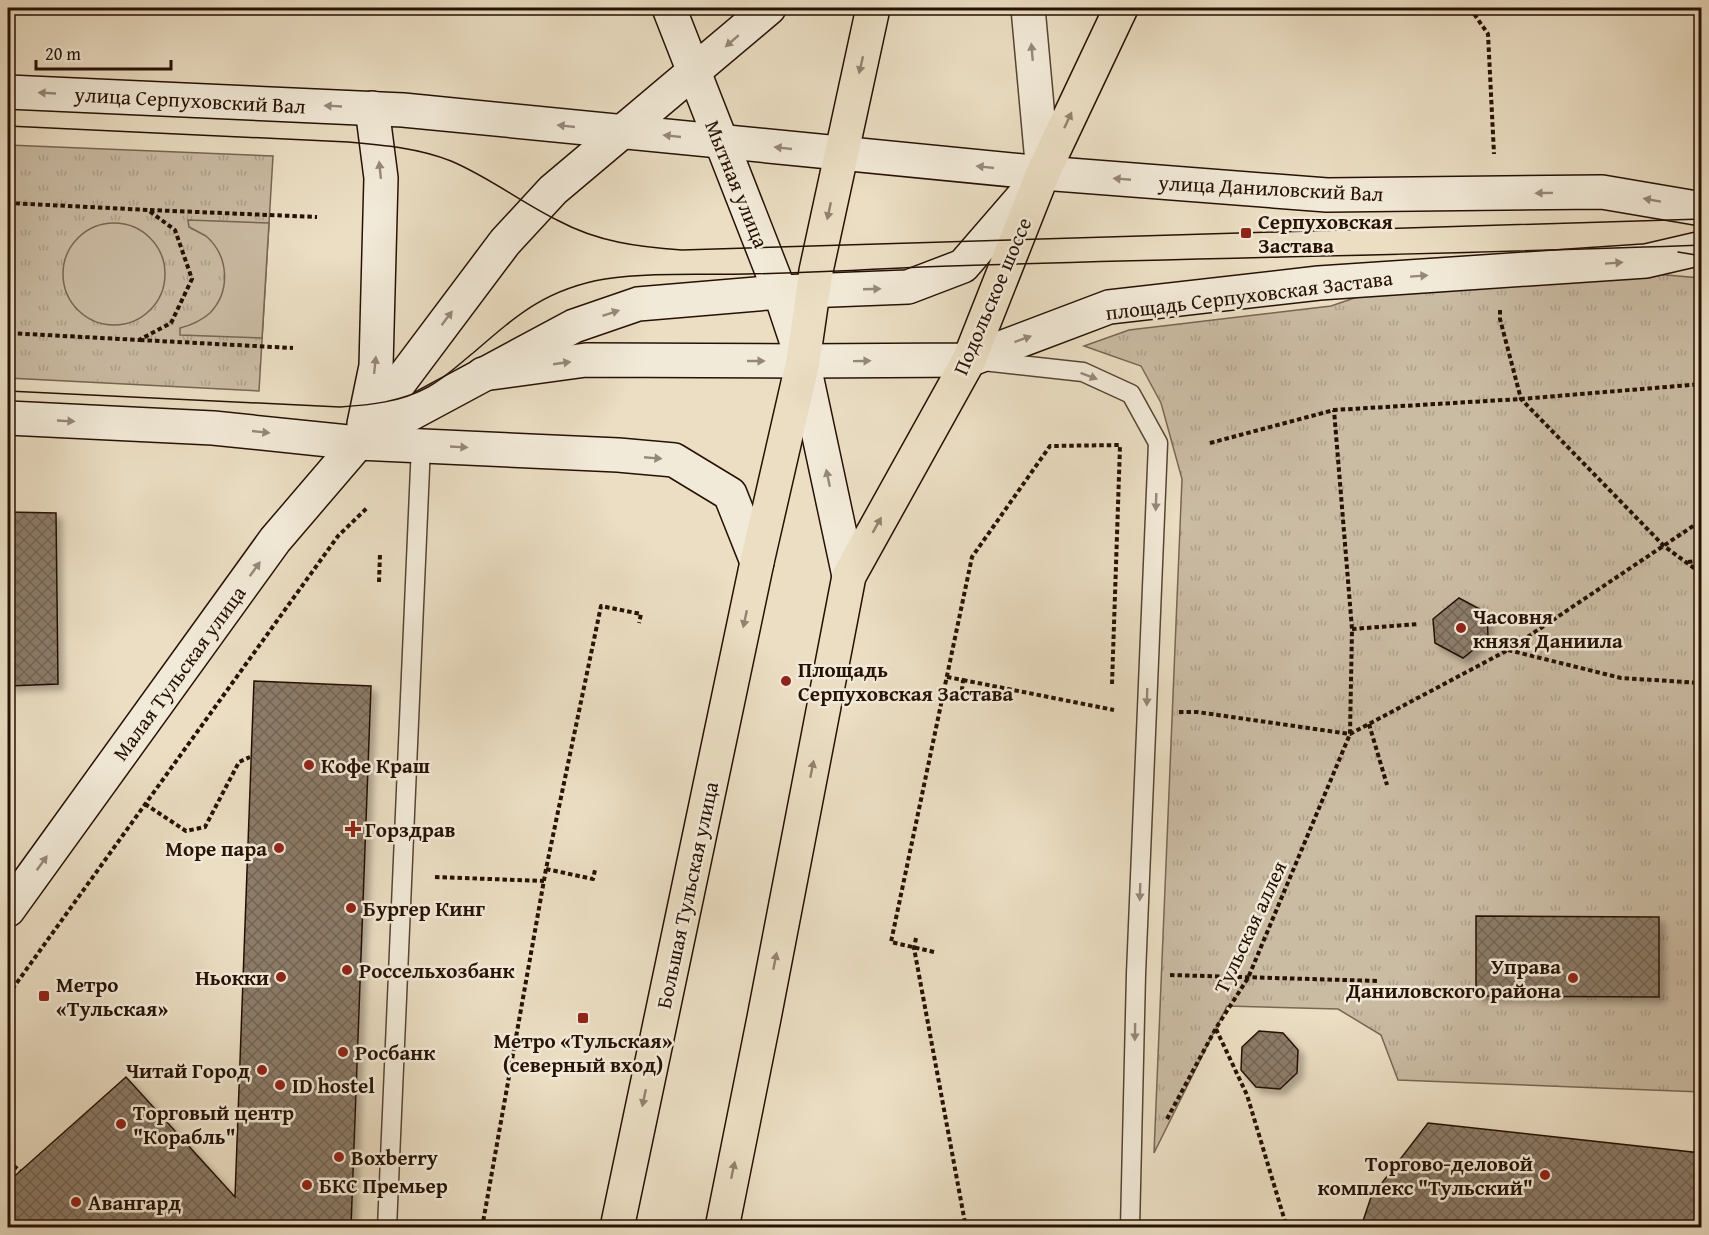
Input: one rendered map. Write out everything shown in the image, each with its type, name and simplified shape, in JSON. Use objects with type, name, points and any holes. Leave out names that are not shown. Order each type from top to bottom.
[{"type":"main road","name":"Мытная улица","points":[[669,8],[780,292],[803,361]]},
{"type":"main road","points":[[358,443],[385,402],[505,242],[553,190],[770,8]]},
{"type":"main road","points":[[758,562],[803,361],[813,291],[873,8]]},
{"type":"main road","points":[[1028,8],[1043,173]]},
{"type":"main road","name":"Подольское шоссе","points":[[849,576],[969,360],[1043,173],[1120,8]]},
{"type":"main road","name":"улица Серпуховский Вал","points":[[8,92],[372,108]]},
{"type":"main road","points":[[358,443],[369,405],[376,366],[381,178],[372,108],[841,153]]},
{"type":"main road","name":"улица Даниловский Вал","points":[[841,153],[1043,173],[1327,195],[1602,192],[1701,209]]},
{"type":"main road","name":"площадь Серпуховская Застава","points":[[358,443],[574,326],[638,304],[780,292],[908,287],[963,266],[1043,173]]},
{"type":"main road","name":"площадь Серпуховская Застава","points":[[483,374],[586,360],[969,360],[1109,308],[1319,283],[1646,261],[1701,248]]},
{"type":"main road","points":[[722,1227],[849,576],[803,361]]},
{"type":"main road","points":[[8,418],[213,428],[358,443],[618,455],[674,460],[730,494],[758,562]]},
{"type":"main road","name":"Малая Тульская улица","points":[[8,910],[276,540],[358,443]]},
{"type":"main road","name":"Большая Тульская улица","points":[[617,1227],[758,562]]},
{"type":"lane","points":[[969,360],[1083,372],[1131,394],[1158,443],[1136,974],[1130,1227]]},
{"type":"lane","points":[[387,1227],[420,445]]},
{"type":"path","points":[[1470,8],[1488,34],[1495,163]]},
{"type":"path","points":[[8,203],[317,217]]},
{"type":"path","points":[[139,340],[171,323],[192,279],[175,230],[148,210]]},
{"type":"path","points":[[1500,319],[1521,399],[1664,546],[1701,574]]},
{"type":"path","points":[[8,333],[293,348]]},
{"type":"path","points":[[1210,443],[1334,410],[1521,399],[1701,384]]},
{"type":"path","points":[[1334,410],[1352,628],[1350,734]]},
{"type":"path","points":[[934,952],[891,942],[972,557],[1050,446],[1127,444]]},
{"type":"path","points":[[8,995],[338,536],[368,507]]},
{"type":"path","points":[[947,677],[1111,710],[1197,712],[1350,734],[1508,650],[1701,520]]},
{"type":"path","points":[[1687,562],[1701,560]]},
{"type":"path","points":[[482,1227],[546,869],[601,606],[641,614],[639,623]]},
{"type":"path","points":[[1352,628],[1419,624]]},
{"type":"path","points":[[1508,650],[1621,678],[1701,683]]},
{"type":"path","points":[[962,690],[963,680]]},
{"type":"path","points":[[1369,724],[1387,785]]},
{"type":"path","name":"Тульская аллея","points":[[1162,1128],[1216,1028],[1248,978],[1350,734]]},
{"type":"path","points":[[145,804],[186,831],[205,827],[239,762],[250,757]]},
{"type":"path","points":[[546,869],[593,879],[595,870]]},
{"type":"path","points":[[453,877],[544,881]]},
{"type":"path","points":[[916,938],[914,948],[966,1227]]},
{"type":"path","points":[[1136,974],[1379,981]]},
{"type":"path","points":[[1216,1028],[1247,1095],[1287,1227]]},
{"type":"path","points":[[8,1161],[20,1171]]},
{"type":"green space","points":[[8,145],[273,156],[259,391],[8,378]]},
{"type":"green space","points":[[188,220],[269,223],[262,338],[180,335],[180,328],[210,313],[217,304],[224,284],[223,263],[214,244],[206,236],[189,227]]},
{"type":"green space","points":[[114,223],[134,227],[150,238],[161,254],[165,274],[161,294],[150,310],[134,321],[114,325],[94,321],[78,310],[67,294],[63,274],[67,254],[78,238],[94,227]]},
{"type":"green space","points":[[1631,272],[1701,278],[1701,1092],[1398,1080],[1381,1035],[1338,1009],[1227,1006],[1154,1153],[1182,479],[1161,403],[1141,366],[1084,346],[1129,330],[1331,306],[1410,279]]},
{"type":"building","points":[[8,512],[56,513],[58,684],[8,686]]},
{"type":"building","name":"Часовня князя Даниила","points":[[1459,598],[1487,613],[1488,638],[1463,658],[1435,643],[1433,619]]},
{"type":"building","points":[[254,681],[371,686],[351,1227],[8,1227],[8,1182],[126,1077],[235,1197]]},
{"type":"building","points":[[1476,916],[1659,917],[1659,997],[1476,996]]},
{"type":"building","points":[[1259,1031],[1283,1033],[1298,1050],[1297,1073],[1280,1089],[1256,1087],[1241,1070],[1242,1047]]},
{"type":"building","name":"Торгово-деловой комплекс \"Тульский\"","points":[[1428,1123],[1701,1153],[1701,1227],[1361,1227],[1371,1197]]},
{"type":"tram line","points":[[8,126],[348,142],[413,150],[465,167],[545,214],[589,234],[634,245],[682,250],[1702,219]]},
{"type":"tram line","points":[[8,391],[340,407],[385,402],[418,392],[434,383],[504,327],[549,297],[584,283],[622,277],[1702,245]]},
{"type":"tram line","points":[[1678,252],[1702,256]]},
{"type":"place","name":"Серпуховская Застава","points":[[1246,233]]},
{"type":"place","name":"Часовня князя Даниила","points":[[1461,628]]},
{"type":"place","name":"Площадь Серпуховская Застава","points":[[786,681]]},
{"type":"place","name":"Кофе Краш","points":[[309,765]]},
{"type":"place","name":"Горздрав","points":[[353,829]]},
{"type":"place","name":"Море пара","points":[[279,848]]},
{"type":"place","name":"Бургер Кинг","points":[[351,908]]},
{"type":"place","name":"Россельхозбанк","points":[[347,970]]},
{"type":"place","name":"Ньокки","points":[[281,977]]},
{"type":"place","name":"Управа Даниловского района","points":[[1573,978]]},
{"type":"place","name":"Метро «Тульская»","points":[[44,996]]},
{"type":"place","name":"Метро «Тульская» (северный вход)","points":[[583,1018]]},
{"type":"place","name":"Росбанк","points":[[343,1052]]},
{"type":"place","name":"Читай Город","points":[[262,1070]]},
{"type":"place","name":"ID hostel","points":[[280,1085]]},
{"type":"place","name":"Торговый центр \"Корабль\"","points":[[121,1124]]},
{"type":"place","name":"Boxberry","points":[[339,1157]]},
{"type":"place","name":"Торгово-деловой комплекс \"Тульский\"","points":[[1545,1175]]},
{"type":"place","name":"БКС Премьер","points":[[307,1185]]},
{"type":"place","name":"Авангард","points":[[76,1202]]}]
